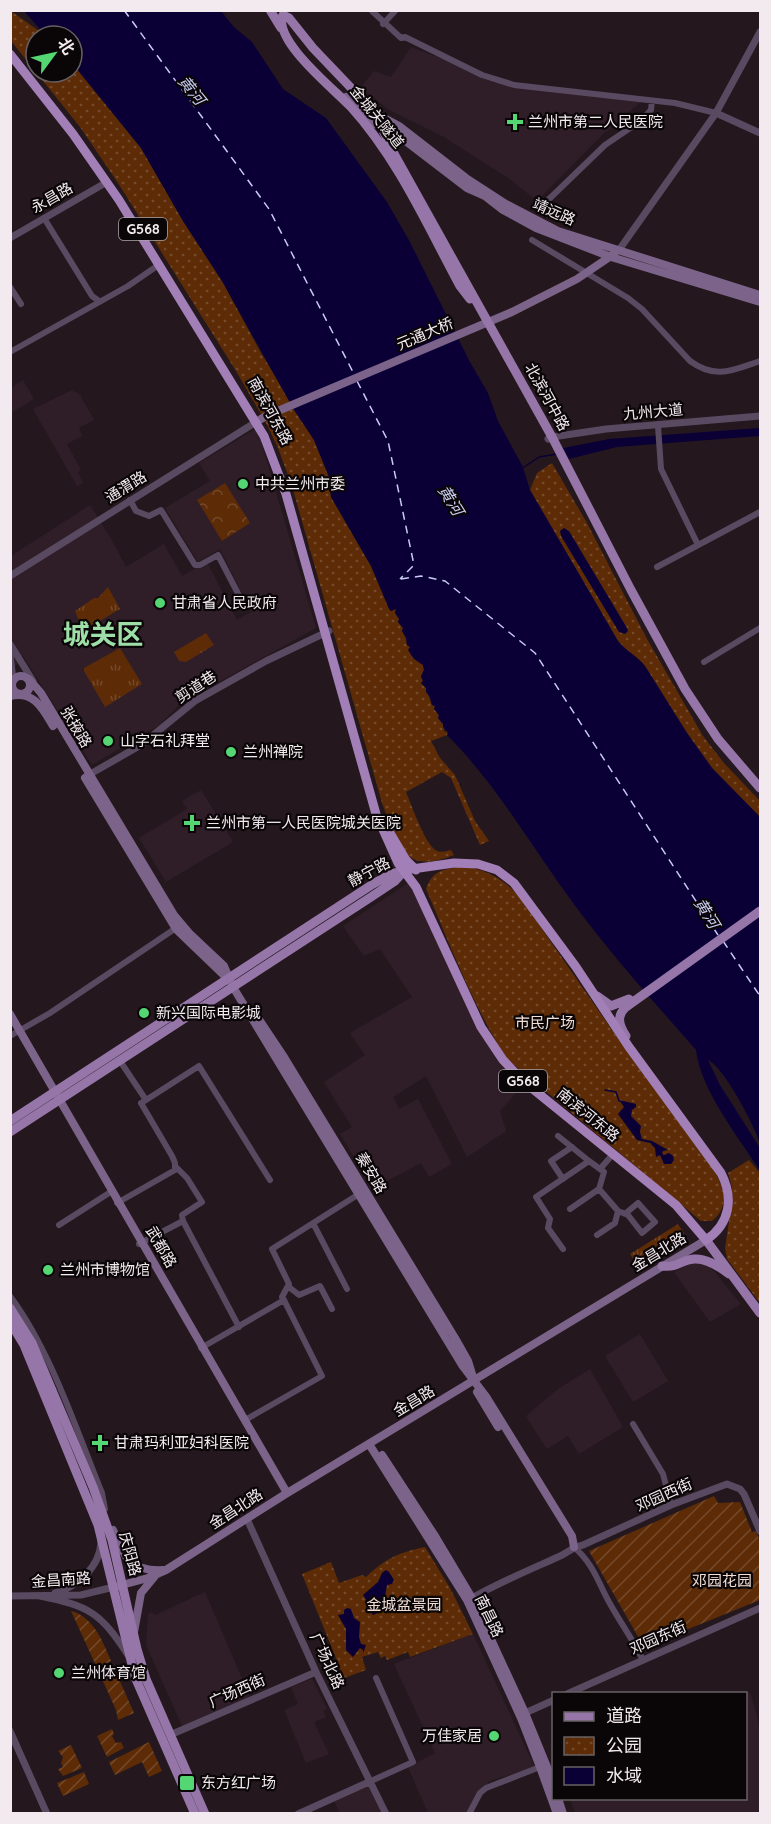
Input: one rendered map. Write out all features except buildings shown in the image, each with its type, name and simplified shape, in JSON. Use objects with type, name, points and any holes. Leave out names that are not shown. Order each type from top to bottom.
[{"type":"highway","name":"南滨河东路","points":[[10,48],[104,170],[261,420],[286,494],[382,816],[399,850],[416,870]]},
{"type":"highway","name":"南滨河东路","points":[[10,54],[73,134],[107,182],[261,420]]},
{"type":"highway","name":"南滨河东路","points":[[328,632],[376,814],[398,863],[405,870],[421,897],[478,1021],[496,1051],[523,1081],[676,1205],[706,1240]]},
{"type":"highway","points":[[405,870],[464,862],[488,866],[506,876],[521,891],[619,1033],[721,1173],[728,1188],[729,1202],[725,1218],[719,1229],[706,1240]]},
{"type":"main road","name":"金城关隧道","points":[[270,10],[287,38],[372,131],[390,156],[447,252],[470,299]]},
{"type":"main road","points":[[289,10],[298,27]]},
{"type":"main road","points":[[298,27],[283,15],[281,20],[291,48],[361,118],[389,155],[459,286],[470,299]]},
{"type":"main road","name":"北滨河中路","points":[[298,27],[313,48],[375,113],[393,152],[556,449],[626,592],[681,691],[714,742],[760,791]]},
{"type":"main road","points":[[333,88],[485,196]]},
{"type":"main road","points":[[361,118],[375,113]]},
{"type":"main road","name":"靖远路","points":[[375,113],[399,126],[466,178],[506,204],[558,231],[760,295]]},
{"type":"main road","name":"靖远路","points":[[361,118],[381,126],[416,147],[467,188],[485,196],[503,210],[536,228],[611,257],[760,302]]},
{"type":"main road","name":"元通大桥","points":[[261,420],[512,312],[601,265],[620,250]]},
{"type":"main road","name":"北滨河中路","points":[[470,299],[550,438]]},
{"type":"main road","name":"北滨河中路","points":[[561,459],[685,689],[718,739],[760,791]]},
{"type":"main road","points":[[10,696],[21,694],[28,690],[29,679],[22,675],[12,682],[14,690],[21,694],[40,705],[87,776],[178,927],[224,966],[230,983]]},
{"type":"main road","name":"张掖路","points":[[29,679],[41,693],[87,776]]},
{"type":"main road","points":[[739,764],[760,777]]},
{"type":"main road","name":"静宁路","points":[[10,1132],[56,1097],[230,983],[395,881],[405,870]]},
{"type":"main road","points":[[665,1095],[651,1070],[621,1029],[620,1015],[629,1002],[760,905]]},
{"type":"main road","points":[[583,980],[607,1004],[617,1005],[629,1002],[760,911]]},
{"type":"main road","name":"静宁路","points":[[10,1121],[120,1060],[230,983]]},
{"type":"main road","name":"秦安路","points":[[230,983],[462,1365],[487,1398],[572,1536],[574,1547]]},
{"type":"main road","name":"秦安路","points":[[230,983],[239,990],[290,1067],[455,1338],[468,1361],[474,1382]]},
{"type":"main road","name":"武都路","points":[[10,1014],[16,1034]]},
{"type":"main road","name":"武都路","points":[[10,1022],[56,1097],[285,1494]]},
{"type":"main road","name":"武都路","points":[[56,1097],[109,1193],[117,1203]]},
{"type":"main road","name":"金昌北路","points":[[474,1382],[706,1240]]},
{"type":"main road","name":"南滨河东路","points":[[706,1240],[760,1313]]},
{"type":"main road","points":[[662,1266],[674,1267],[694,1258],[701,1259],[734,1277]]},
{"type":"main road","name":"庆阳路","points":[[10,1308],[32,1343],[93,1488],[112,1540],[130,1659],[135,1677],[195,1814]]},
{"type":"main road","name":"庆阳路","points":[[10,1322],[20,1337],[33,1366],[98,1525],[151,1692],[205,1814]]},
{"type":"main road","name":"武都路","points":[[201,1348],[245,1419],[285,1494]]},
{"type":"main road","name":"金昌路","points":[[371,1443],[474,1382]]},
{"type":"main road","name":"金昌北路","points":[[118,1586],[166,1570],[285,1494],[371,1443]]},
{"type":"main road","name":"南昌路","points":[[371,1443],[470,1599],[525,1713],[552,1779]]},
{"type":"main road","points":[[93,1488],[105,1509],[120,1547],[134,1565],[150,1571],[166,1570]]},
{"type":"main road","points":[[134,1634],[141,1593],[155,1575]]},
{"type":"main road","name":"南昌路","points":[[470,1599],[540,1767],[556,1814]]},
{"type":"street","points":[[383,24],[396,10]]},
{"type":"street","points":[[372,11],[400,38],[405,38],[482,75],[514,85],[675,103],[716,113],[760,133]]},
{"type":"street","points":[[620,250],[716,113],[760,32]]},
{"type":"street","points":[[545,202],[605,146],[639,122],[651,110],[652,101]]},
{"type":"street","name":"永昌路","points":[[10,238],[107,182]]},
{"type":"street","points":[[44,218],[86,287],[99,301]]},
{"type":"street","points":[[532,240],[628,298],[642,309],[698,367],[710,372],[724,372],[760,361]]},
{"type":"street","points":[[10,351],[143,278],[160,264]]},
{"type":"street","points":[[10,287],[21,304]]},
{"type":"street","name":"九州大道","points":[[550,438],[606,429],[658,428],[760,416]]},
{"type":"street","name":"通渭路","points":[[10,576],[261,420]]},
{"type":"street","points":[[658,428],[661,469],[698,545]]},
{"type":"street","points":[[130,500],[136,511],[149,516],[161,510],[195,565],[200,565],[218,555],[245,607]]},
{"type":"street","points":[[657,567],[760,512]]},
{"type":"street","points":[[704,662],[760,628]]},
{"type":"street","name":"剪道巷","points":[[87,776],[141,745],[195,701],[266,661],[328,632]]},
{"type":"street","points":[[10,644],[41,693]]},
{"type":"street","points":[[10,655],[12,682]]},
{"type":"street","points":[[23,664],[29,679]]},
{"type":"street","points":[[16,1034],[178,927]]},
{"type":"street","points":[[120,1060],[146,1100]]},
{"type":"street","points":[[239,1327],[183,1221],[182,1215],[202,1202],[187,1178],[175,1166],[172,1156],[141,1103],[199,1066],[270,1180]]},
{"type":"street","points":[[558,1136],[604,1172],[598,1189],[570,1209]]},
{"type":"street","points":[[563,1179],[551,1161],[572,1147]]},
{"type":"street","points":[[600,1169],[612,1154]]},
{"type":"street","points":[[563,1249],[548,1228],[550,1219],[536,1197],[589,1161]]},
{"type":"street","points":[[117,1203],[175,1170],[175,1166]]},
{"type":"street","points":[[598,1189],[618,1211],[626,1214],[642,1233],[655,1222],[638,1203],[626,1214]]},
{"type":"street","points":[[59,1225],[109,1193]]},
{"type":"street","points":[[332,1309],[320,1286],[296,1295],[289,1287],[272,1249],[359,1194]]},
{"type":"street","points":[[597,1235],[615,1223],[618,1211]]},
{"type":"street","points":[[141,1243],[183,1221]]},
{"type":"street","points":[[313,1223],[346,1289]]},
{"type":"street","points":[[245,1419],[322,1376],[282,1297],[289,1287]]},
{"type":"street","points":[[10,1296],[24,1315],[42,1348],[102,1493],[105,1509]]},
{"type":"street","points":[[201,1348],[284,1300]]},
{"type":"street","points":[[633,1424],[663,1474],[671,1505]]},
{"type":"street","name":"邓园西街","points":[[470,1599],[491,1587],[561,1556],[574,1547],[623,1528],[671,1505],[727,1484],[740,1489],[754,1512]]},
{"type":"street","points":[[754,1512],[760,1517]]},
{"type":"street","points":[[754,1512],[760,1531]]},
{"type":"street","name":"广场北路","points":[[247,1519],[316,1672],[386,1814]]},
{"type":"street","points":[[40,1596],[72,1587],[86,1574],[101,1549],[98,1525]]},
{"type":"street","points":[[574,1547],[589,1561],[609,1602],[643,1660]]},
{"type":"street","name":"金昌南路","points":[[10,1596],[81,1595],[118,1586]]},
{"type":"street","points":[[40,1596],[80,1605],[98,1616],[117,1638],[130,1659]]},
{"type":"street","name":"邓园东街","points":[[571,1692],[760,1608]]},
{"type":"street","name":"广场西街","points":[[170,1735],[316,1672]]},
{"type":"street","points":[[298,1814],[413,1762],[376,1678]]},
{"type":"street","points":[[525,1713],[552,1701]]},
{"type":"street","points":[[10,1731],[47,1814]]},
{"type":"street","points":[[469,1814],[486,1788],[540,1767]]},
{"type":"shaded area","name":"兰州市第二人民医院","points":[[411,47],[524,85],[642,101],[603,134],[537,201],[511,180],[444,137],[389,110],[361,87],[374,71],[391,77]]},
{"type":"shaded area","points":[[23,380],[34,399],[11,413],[11,388]]},
{"type":"shaded area","points":[[72,390],[80,395],[94,420],[79,428],[82,436],[67,444],[81,470],[78,472],[83,483],[77,486],[33,409]]},
{"type":"shaded area","points":[[257,428],[316,628],[181,703],[158,726],[92,765],[23,656],[11,672],[11,556],[90,505],[126,567],[164,544],[182,576],[207,562],[237,620],[251,612],[220,549],[198,562],[165,508],[210,481],[199,463]]},
{"type":"shaded area","name":"兰州市第一人民医院城关医院","points":[[201,790],[233,842],[166,882],[139,838],[187,809],[182,801]]},
{"type":"shaded area","points":[[410,882],[491,1046],[524,1084],[500,1111],[506,1131],[467,1157],[426,1076],[393,1097],[399,1109],[418,1099],[452,1164],[429,1177],[421,1163],[373,1188],[340,1134],[352,1127],[324,1082],[365,1055],[350,1033],[412,997],[380,949],[364,956],[343,926]]},
{"type":"shaded area","points":[[702,1257],[741,1304],[710,1322],[674,1272]]},
{"type":"shaded area","points":[[640,1334],[668,1381],[633,1402],[605,1356]]},
{"type":"shaded area","points":[[590,1369],[623,1427],[579,1454],[568,1436],[547,1449],[526,1416],[558,1389]]},
{"type":"shaded area","points":[[205,1592],[250,1697],[183,1728],[146,1645],[148,1614],[151,1612],[155,1615]]},
{"type":"shaded area","points":[[473,1634],[535,1768],[489,1781],[468,1813],[428,1813],[408,1767],[435,1753],[394,1664]]},
{"type":"shaded area","points":[[312,1679],[327,1709],[323,1711],[326,1717],[314,1722],[329,1754],[306,1763],[284,1710],[298,1704],[291,1687]]},
{"type":"shaded area","points":[[750,1692],[760,1728],[760,1813],[575,1813],[570,1800],[747,1800],[747,1694]]},
{"type":"shaded area","points":[[367,1784],[382,1813],[340,1813],[333,1799]]},
{"type":"green space","points":[[11,11],[29,24],[24,24],[24,57],[11,41]]},
{"type":"green space","points":[[84,78],[141,148],[183,221],[222,281],[261,353],[314,440],[329,477],[331,497],[371,566],[391,611],[396,609],[395,613],[400,619],[398,622],[403,628],[402,631],[410,647],[411,655],[423,665],[421,683],[426,688],[432,705],[435,706],[434,709],[439,715],[438,718],[443,724],[444,731],[448,733],[431,741],[440,758],[455,775],[475,821],[489,841],[480,845],[451,778],[442,772],[406,792],[432,847],[441,852],[451,850],[454,855],[423,862],[413,859],[398,843],[382,803],[292,486],[278,448],[236,371],[118,183],[80,127],[46,84],[84,84]]},
{"type":"green space","points":[[552,463],[587,523],[647,639],[703,736],[724,763],[760,801],[760,817],[712,768],[645,666],[618,641],[530,490],[537,473]]},
{"type":"green space","points":[[225,483],[250,523],[222,541],[197,500]]},
{"type":"green space","points":[[108,587],[120,609],[83,631],[75,611],[94,598],[98,598]]},
{"type":"green space","points":[[206,633],[214,645],[186,662],[179,661],[174,652]]},
{"type":"green space","points":[[120,648],[142,684],[105,707],[84,668]]},
{"type":"green space","name":"市民广场","points":[[462,866],[494,876],[519,896],[628,1053],[712,1168],[720,1182],[724,1202],[722,1209],[712,1221],[701,1221],[507,1059],[473,997],[426,889],[436,874]]},
{"type":"green space","points":[[749,1160],[760,1173],[760,1303],[727,1259],[725,1248],[732,1202],[732,1187],[728,1173]]},
{"type":"green space","points":[[678,1224],[684,1233],[682,1238],[638,1266],[630,1254]]},
{"type":"green space","name":"邓园花园","points":[[714,1496],[718,1503],[740,1502],[752,1532],[756,1531],[760,1541],[760,1600],[644,1647],[589,1551]]},
{"type":"green space","name":"金城盆景园","points":[[425,1547],[450,1588],[473,1634],[410,1657],[408,1652],[387,1660],[385,1656],[381,1658],[378,1652],[362,1657],[366,1670],[344,1678],[302,1574],[331,1562],[339,1583],[362,1575],[366,1577],[393,1557]]},
{"type":"green space","points":[[71,1611],[92,1624],[111,1661],[97,1668]]},
{"type":"green space","points":[[112,1663],[134,1713],[118,1720],[116,1710],[98,1670]]},
{"type":"green space","points":[[112,1729],[114,1734],[112,1736],[116,1743],[121,1742],[124,1748],[107,1757],[97,1736]]},
{"type":"green space","points":[[149,1742],[162,1771],[149,1777],[142,1762],[115,1775],[109,1762]]},
{"type":"green space","points":[[71,1745],[82,1768],[63,1776],[58,1769],[63,1767],[61,1763],[63,1757],[58,1751]]},
{"type":"green space","points":[[84,1772],[89,1784],[63,1796],[57,1783]]},
{"type":"water","name":"黄河","points":[[24,11],[221,11],[234,27],[252,42],[283,89],[326,118],[387,202],[488,393],[498,421],[523,467],[530,490],[618,641],[645,666],[712,768],[760,817],[760,1143],[752,1123],[730,1085],[715,1065],[708,1060],[720,1085],[760,1148],[760,1171],[713,1097],[699,1066],[696,1050],[590,926],[483,775],[447,735],[448,732],[438,718],[439,715],[434,709],[435,706],[432,705],[426,688],[421,683],[423,665],[414,659],[408,650],[410,647],[407,645],[403,628],[398,622],[396,609],[391,611],[389,609],[371,566],[331,497],[329,477],[314,440],[294,410],[222,281],[183,221],[141,148],[84,78],[84,24],[35,24]]},
{"type":"water","points":[[760,428],[760,436],[617,447],[569,459],[563,448],[609,439]]},
{"type":"water","points":[[564,528],[569,531],[627,628],[628,631],[625,634],[619,632],[561,536],[560,531]]},
{"type":"water","points":[[619,1100],[636,1104],[631,1116],[641,1126],[642,1139],[652,1141],[668,1150],[662,1153],[664,1155],[669,1153],[673,1156],[674,1160],[671,1164],[664,1164],[660,1155],[656,1157],[655,1148],[650,1143],[637,1140],[618,1114],[624,1107]]},
{"type":"water","points":[[386,1570],[394,1580],[392,1584],[387,1585],[385,1597],[380,1600],[381,1611],[373,1615],[371,1612],[375,1610],[363,1595],[378,1582]]},
{"type":"water","points":[[347,1608],[351,1609],[354,1618],[360,1622],[359,1637],[361,1644],[366,1645],[363,1653],[360,1648],[353,1657],[346,1650],[346,1629],[338,1615],[344,1614]]},
{"type":"waterway","points":[[524,467],[539,457],[557,454]]},
{"type":"waterway","points":[[605,1090],[616,1092],[619,1101]]},
{"type":"ferry route","points":[[124,10],[269,209],[354,374]]},
{"type":"ferry route","points":[[357,381],[388,441],[414,565],[400,579]]},
{"type":"ferry route","points":[[401,579],[421,576],[445,581],[535,653],[718,935]]},
{"type":"ferry route","points":[[723,941],[760,996]]},
{"type":"place","name":"兰州市第二人民医院","points":[[515,122]]},
{"type":"place","name":"中共兰州市委","points":[[243,484]]},
{"type":"place","name":"甘肃省人民政府","points":[[160,603]]},
{"type":"place","name":"山字石礼拜堂","points":[[108,741]]},
{"type":"place","name":"兰州禅院","points":[[231,752]]},
{"type":"place","name":"兰州市第一人民医院城关医院","points":[[192,823]]},
{"type":"place","name":"新兴国际电影城","points":[[144,1013]]},
{"type":"place","name":"兰州市博物馆","points":[[48,1270]]},
{"type":"place","name":"甘肃玛利亚妇科医院","points":[[100,1443]]},
{"type":"place","name":"兰州体育馆","points":[[59,1673]]},
{"type":"place","name":"万佳家居","points":[[494,1736]]},
{"type":"place","name":"东方红广场","points":[[187,1783]]},
{"type":"district","name":"城关区","points":[[103,635]]}]
